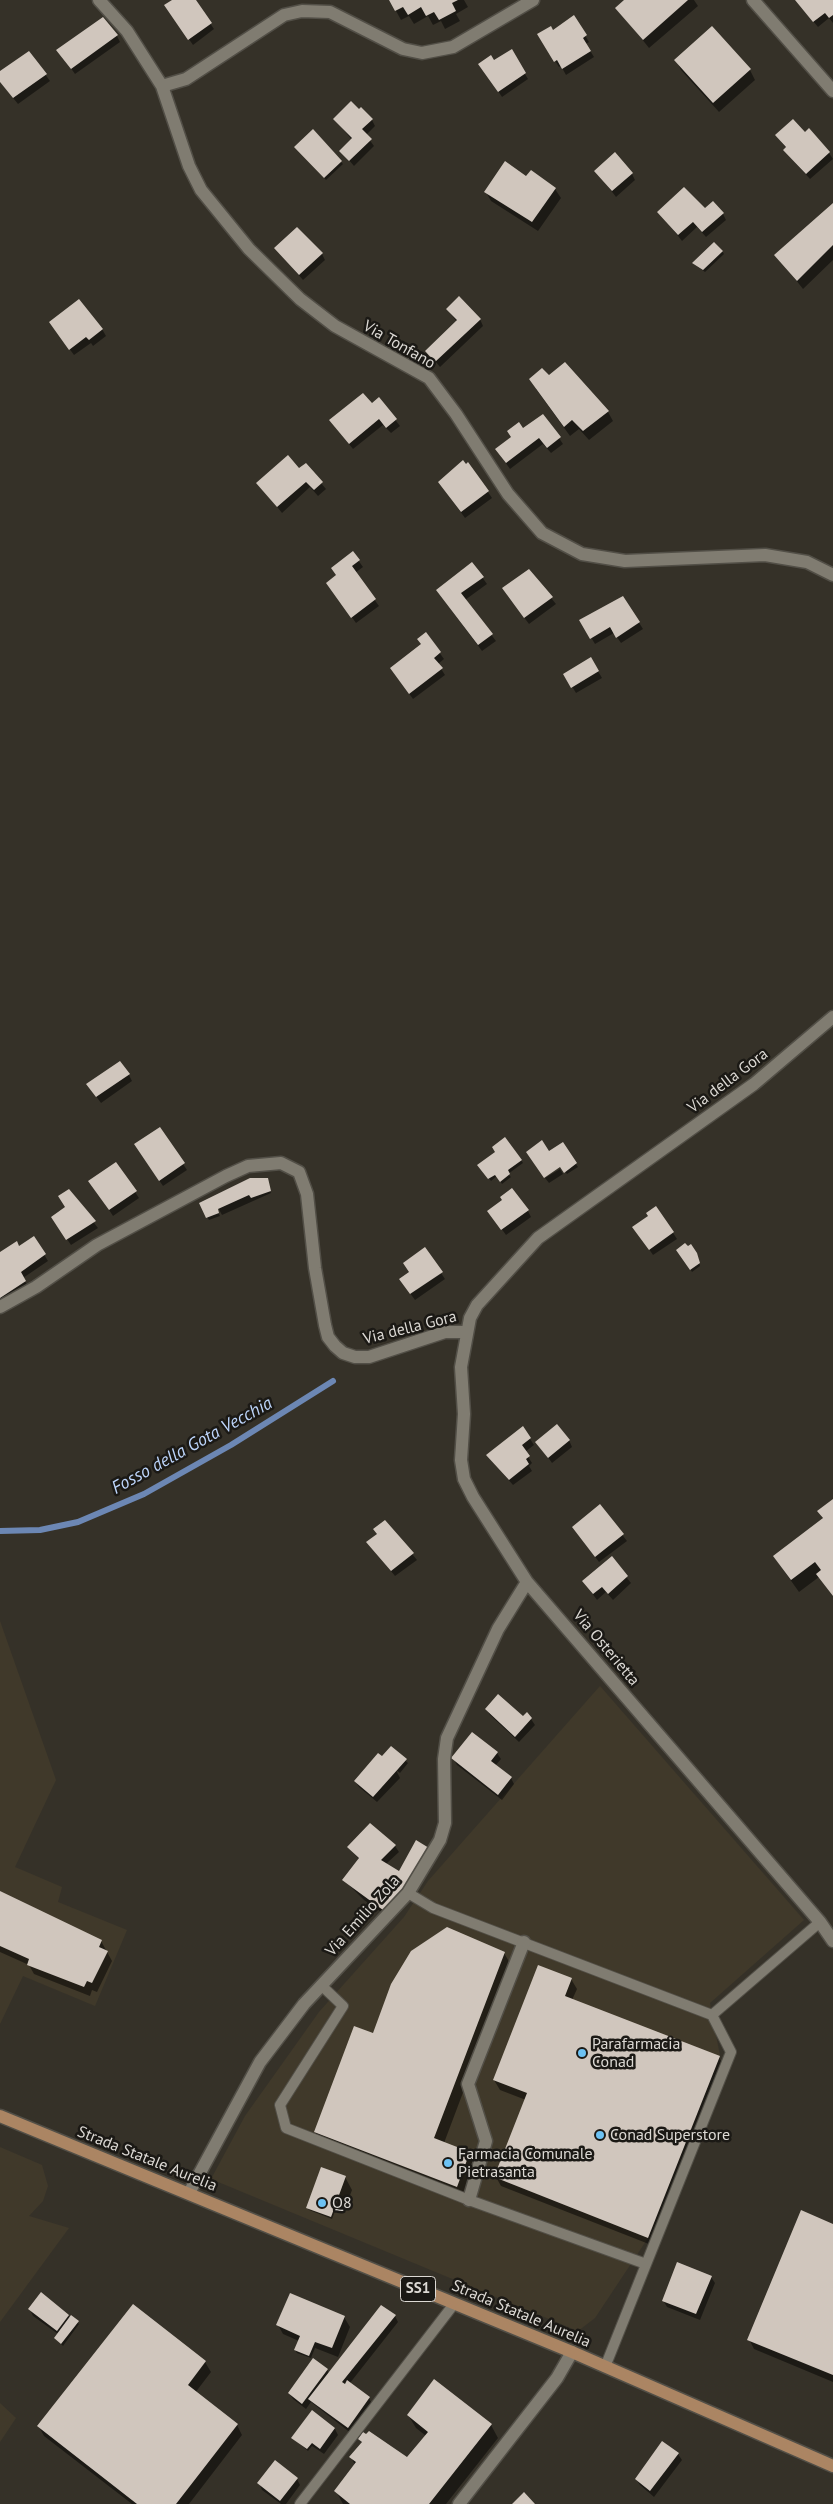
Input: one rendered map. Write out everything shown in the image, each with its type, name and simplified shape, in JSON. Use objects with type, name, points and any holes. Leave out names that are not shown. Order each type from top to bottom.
[{"type":"main road","name":"Strada Statale Aurelia","points":[[0,2116],[572,2352],[833,2466]]},
{"type":"street","name":"Via Tonfano","points":[[100,0],[128,31],[162,86],[189,166],[201,190],[249,249],[300,299],[335,326],[428,378],[456,414],[508,494],[542,533],[582,554],[625,561],[765,555],[807,562],[833,575]]},
{"type":"street","points":[[162,86],[186,79],[284,15],[316,5],[403,49],[422,53],[453,48],[533,0]]},
{"type":"street","points":[[753,0],[833,91]]},
{"type":"street","name":"Via della Gora","points":[[0,1307],[36,1286],[97,1245],[184,1197],[248,1166],[280,1164],[299,1172],[307,1194],[315,1268],[325,1325],[328,1337],[343,1353],[369,1357],[445,1332],[466,1332],[470,1318],[477,1305],[538,1238],[754,1084],[833,1017]]},
{"type":"street","name":"Via Osterietta","points":[[466,1332],[461,1367],[464,1414],[461,1460],[464,1479],[473,1497],[527,1582],[820,1922],[833,1941]]},
{"type":"street","name":"Via Emilio Zola","points":[[189,2194],[260,2062],[304,2004],[408,1893],[440,1840],[445,1823],[444,1759],[447,1738],[498,1629],[527,1582]]},
{"type":"street","points":[[468,2200],[486,2141],[468,2084],[524,1942]]},
{"type":"street","points":[[459,2504],[557,2378],[572,2352]]},
{"type":"lane","points":[[408,1893],[433,1908],[712,2014],[731,2052],[605,2367]]},
{"type":"lane","points":[[712,2014],[820,1922]]},
{"type":"lane","points":[[321,1985],[343,2006],[280,2105],[286,2128],[468,2200],[646,2264]]},
{"type":"lane","points":[[300,2504],[454,2304]]},
{"type":"shaded area","points":[[0,1621],[56,1780],[15,1867],[62,1887],[58,1902],[127,1930],[95,2006],[23,1976],[0,2024]]},
{"type":"shaded area","points":[[600,1686],[804,1920],[710,2003],[720,2056],[648,2238],[595,2318],[578,2331],[211,2179],[245,2116],[319,2012],[404,1917],[428,1881]]},
{"type":"shaded area","points":[[0,2147],[42,2165],[48,2186],[43,2201],[29,2216],[69,2228],[0,2322]]},
{"type":"shaded area","points":[[0,2403],[16,2418],[0,2442]]},
{"type":"building","points":[[172,0],[196,0],[212,23],[188,40],[164,5]]},
{"type":"building","points":[[389,0],[458,0],[452,3],[456,11],[439,20],[434,12],[426,16],[421,7],[408,15],[403,7],[395,11]]},
{"type":"building","points":[[624,0],[688,0],[643,40],[615,8]]},
{"type":"building","points":[[795,0],[833,0],[833,15],[829,18],[825,13],[813,22]]},
{"type":"building","points":[[574,15],[587,35],[583,38],[591,51],[562,69],[557,60],[554,62],[537,34],[551,26],[553,30]]},
{"type":"building","points":[[103,17],[118,35],[71,69],[56,50]]},
{"type":"building","points":[[712,26],[751,69],[713,103],[674,60]]},
{"type":"building","points":[[512,49],[526,73],[498,92],[478,64],[491,55],[494,60]]},
{"type":"building","points":[[29,51],[47,74],[13,98],[0,82],[0,71]]},
{"type":"building","points":[[351,101],[359,109],[361,107],[373,119],[362,129],[372,139],[349,161],[339,151],[352,138],[333,119]]},
{"type":"building","points":[[793,119],[805,132],[809,128],[830,152],[806,174],[783,150],[786,147],[775,135]]},
{"type":"building","points":[[313,129],[342,161],[324,178],[294,147]]},
{"type":"building","points":[[615,152],[633,173],[612,191],[594,171]]},
{"type":"building","points":[[505,161],[526,176],[531,170],[556,188],[532,222],[484,192]]},
{"type":"building","points":[[684,187],[705,208],[713,201],[724,213],[702,232],[693,222],[678,235],[657,212]]},
{"type":"building","points":[[833,203],[833,245],[797,281],[774,255]]},
{"type":"building","points":[[297,227],[323,253],[299,275],[274,248]]},
{"type":"building","points":[[714,242],[723,251],[703,270],[692,263]]},
{"type":"building","points":[[459,296],[481,319],[435,362],[425,351],[457,320],[446,309]]},
{"type":"building","points":[[79,299],[103,329],[89,340],[86,337],[69,350],[49,322]]},
{"type":"building","points":[[565,362],[609,411],[583,431],[572,420],[564,427],[529,379],[542,368],[549,375]]},
{"type":"building","points":[[363,393],[372,403],[379,397],[397,419],[386,428],[379,419],[349,444],[329,420]]},
{"type":"building","points":[[543,414],[561,437],[547,448],[539,438],[506,463],[495,449],[511,437],[507,431],[519,422],[523,428]]},
{"type":"building","points":[[288,455],[299,468],[306,463],[323,482],[314,490],[306,482],[277,507],[256,483]]},
{"type":"building","points":[[463,460],[466,464],[468,462],[489,491],[461,512],[438,482]]},
{"type":"building","points":[[353,551],[360,560],[352,566],[376,599],[351,618],[326,583],[336,575],[331,568]]},
{"type":"building","points":[[472,562],[484,577],[461,593],[493,634],[478,645],[436,590]]},
{"type":"building","points":[[529,569],[553,597],[524,618],[502,588]]},
{"type":"building","points":[[623,596],[640,622],[616,638],[610,627],[590,639],[579,620]]},
{"type":"building","points":[[426,632],[441,652],[434,658],[443,668],[409,694],[390,668],[421,644],[417,639]]},
{"type":"building","points":[[591,657],[599,671],[571,688],[563,674]]},
{"type":"building","points":[[120,1061],[130,1074],[96,1097],[86,1084]]},
{"type":"building","points":[[160,1127],[185,1163],[159,1181],[134,1144]]},
{"type":"building","points":[[505,1137],[522,1160],[508,1170],[510,1174],[500,1182],[495,1175],[488,1179],[477,1165],[495,1152],[492,1147]]},
{"type":"building","points":[[542,1140],[549,1151],[563,1142],[577,1163],[564,1173],[560,1167],[544,1178],[526,1152]]},
{"type":"building","points":[[116,1162],[137,1191],[109,1210],[88,1181]]},
{"type":"building","points":[[250,1178],[268,1178],[271,1191],[251,1198],[249,1195],[218,1209],[219,1213],[206,1218],[199,1203]]},
{"type":"building","points":[[512,1188],[529,1210],[501,1230],[487,1211],[502,1200],[500,1197]]},
{"type":"building","points":[[69,1189],[96,1221],[66,1240],[51,1217],[65,1207],[58,1196]]},
{"type":"building","points":[[656,1206],[674,1232],[649,1250],[632,1227],[648,1216],[646,1213]]},
{"type":"building","points":[[34,1236],[46,1254],[21,1272],[26,1281],[0,1298],[0,1252],[17,1241],[19,1246]]},
{"type":"building","points":[[685,1243],[688,1246],[691,1244],[697,1253],[700,1263],[690,1270],[676,1250]]},
{"type":"building","points":[[425,1247],[443,1272],[410,1294],[399,1279],[409,1272],[403,1263]]},
{"type":"building","points":[[557,1424],[570,1440],[548,1458],[535,1442]]},
{"type":"building","points":[[523,1426],[531,1438],[522,1445],[530,1456],[526,1459],[529,1464],[509,1480],[486,1455]]},
{"type":"building","points":[[833,1499],[833,1596],[816,1574],[821,1570],[815,1562],[791,1580],[773,1556],[823,1518],[817,1511]]},
{"type":"building","points":[[600,1504],[624,1534],[595,1557],[572,1527]]},
{"type":"building","points":[[385,1520],[414,1553],[391,1571],[366,1542],[377,1534],[373,1529]]},
{"type":"building","points":[[612,1556],[628,1576],[608,1594],[602,1587],[593,1594],[582,1581]]},
{"type":"building","points":[[498,1694],[523,1716],[527,1712],[532,1718],[515,1737],[485,1709]]},
{"type":"building","points":[[472,1732],[498,1752],[491,1761],[512,1777],[498,1795],[451,1758]]},
{"type":"building","points":[[391,1746],[407,1759],[373,1797],[354,1781],[378,1753],[382,1756]]},
{"type":"building","points":[[370,1823],[396,1845],[381,1860],[399,1871],[416,1840],[429,1848],[399,1896],[383,1910],[342,1880],[359,1858],[347,1847]]},
{"type":"building","points":[[0,1891],[102,1940],[99,1947],[108,1951],[92,1983],[87,1981],[84,1987],[27,1965],[29,1959],[0,1946]]},
{"type":"building","points":[[447,1927],[505,1952],[434,2138],[470,2152],[457,2187],[314,2132],[354,2026],[373,2033],[391,1984],[411,1951]]},
{"type":"building","name":"Conad Superstore","points":[[538,1965],[572,1978],[565,1996],[720,2056],[648,2238],[494,2177],[527,2093],[493,2080]]},
{"type":"building","points":[[321,2167],[346,2176],[331,2217],[306,2208]]},
{"type":"building","points":[[801,2210],[833,2224],[833,2375],[747,2340]]},
{"type":"building","points":[[677,2262],[712,2276],[696,2314],[662,2301]]},
{"type":"building","points":[[41,2292],[69,2315],[57,2331],[28,2309]]},
{"type":"building","points":[[290,2293],[345,2316],[332,2348],[315,2342],[309,2356],[294,2350],[300,2336],[276,2325]]},
{"type":"building","points":[[133,2304],[206,2361],[188,2385],[238,2424],[176,2504],[137,2504],[37,2426]]},
{"type":"building","points":[[381,2305],[396,2315],[342,2382],[345,2384],[347,2380],[370,2397],[348,2428],[308,2399]]},
{"type":"building","points":[[71,2315],[79,2321],[61,2344],[54,2338]]},
{"type":"building","points":[[313,2358],[328,2369],[302,2404],[288,2393]]},
{"type":"building","points":[[434,2379],[492,2424],[429,2504],[350,2504],[334,2491],[356,2462],[349,2457],[362,2442],[358,2439],[363,2432],[366,2434],[369,2431],[407,2457],[428,2432],[407,2415]]},
{"type":"building","points":[[312,2410],[335,2428],[320,2449],[312,2443],[307,2449],[291,2438]]},
{"type":"building","points":[[662,2441],[679,2453],[650,2491],[635,2479]]},
{"type":"building","points":[[275,2460],[298,2478],[280,2501],[257,2483]]},
{"type":"building","points":[[524,2492],[535,2504],[512,2504]]},
{"type":"waterway","name":"Fosso della Gota Vecchia","points":[[0,1531],[40,1530],[78,1522],[144,1494],[231,1445],[333,1381]]},
{"type":"place","name":"Parafarmacia Conad","points":[[582,2053]]},
{"type":"place","name":"Conad Superstore","points":[[600,2135]]},
{"type":"place","name":"Farmacia Comunale Pietrasanta","points":[[448,2163]]},
{"type":"place","name":"Q8","points":[[322,2203]]}]
